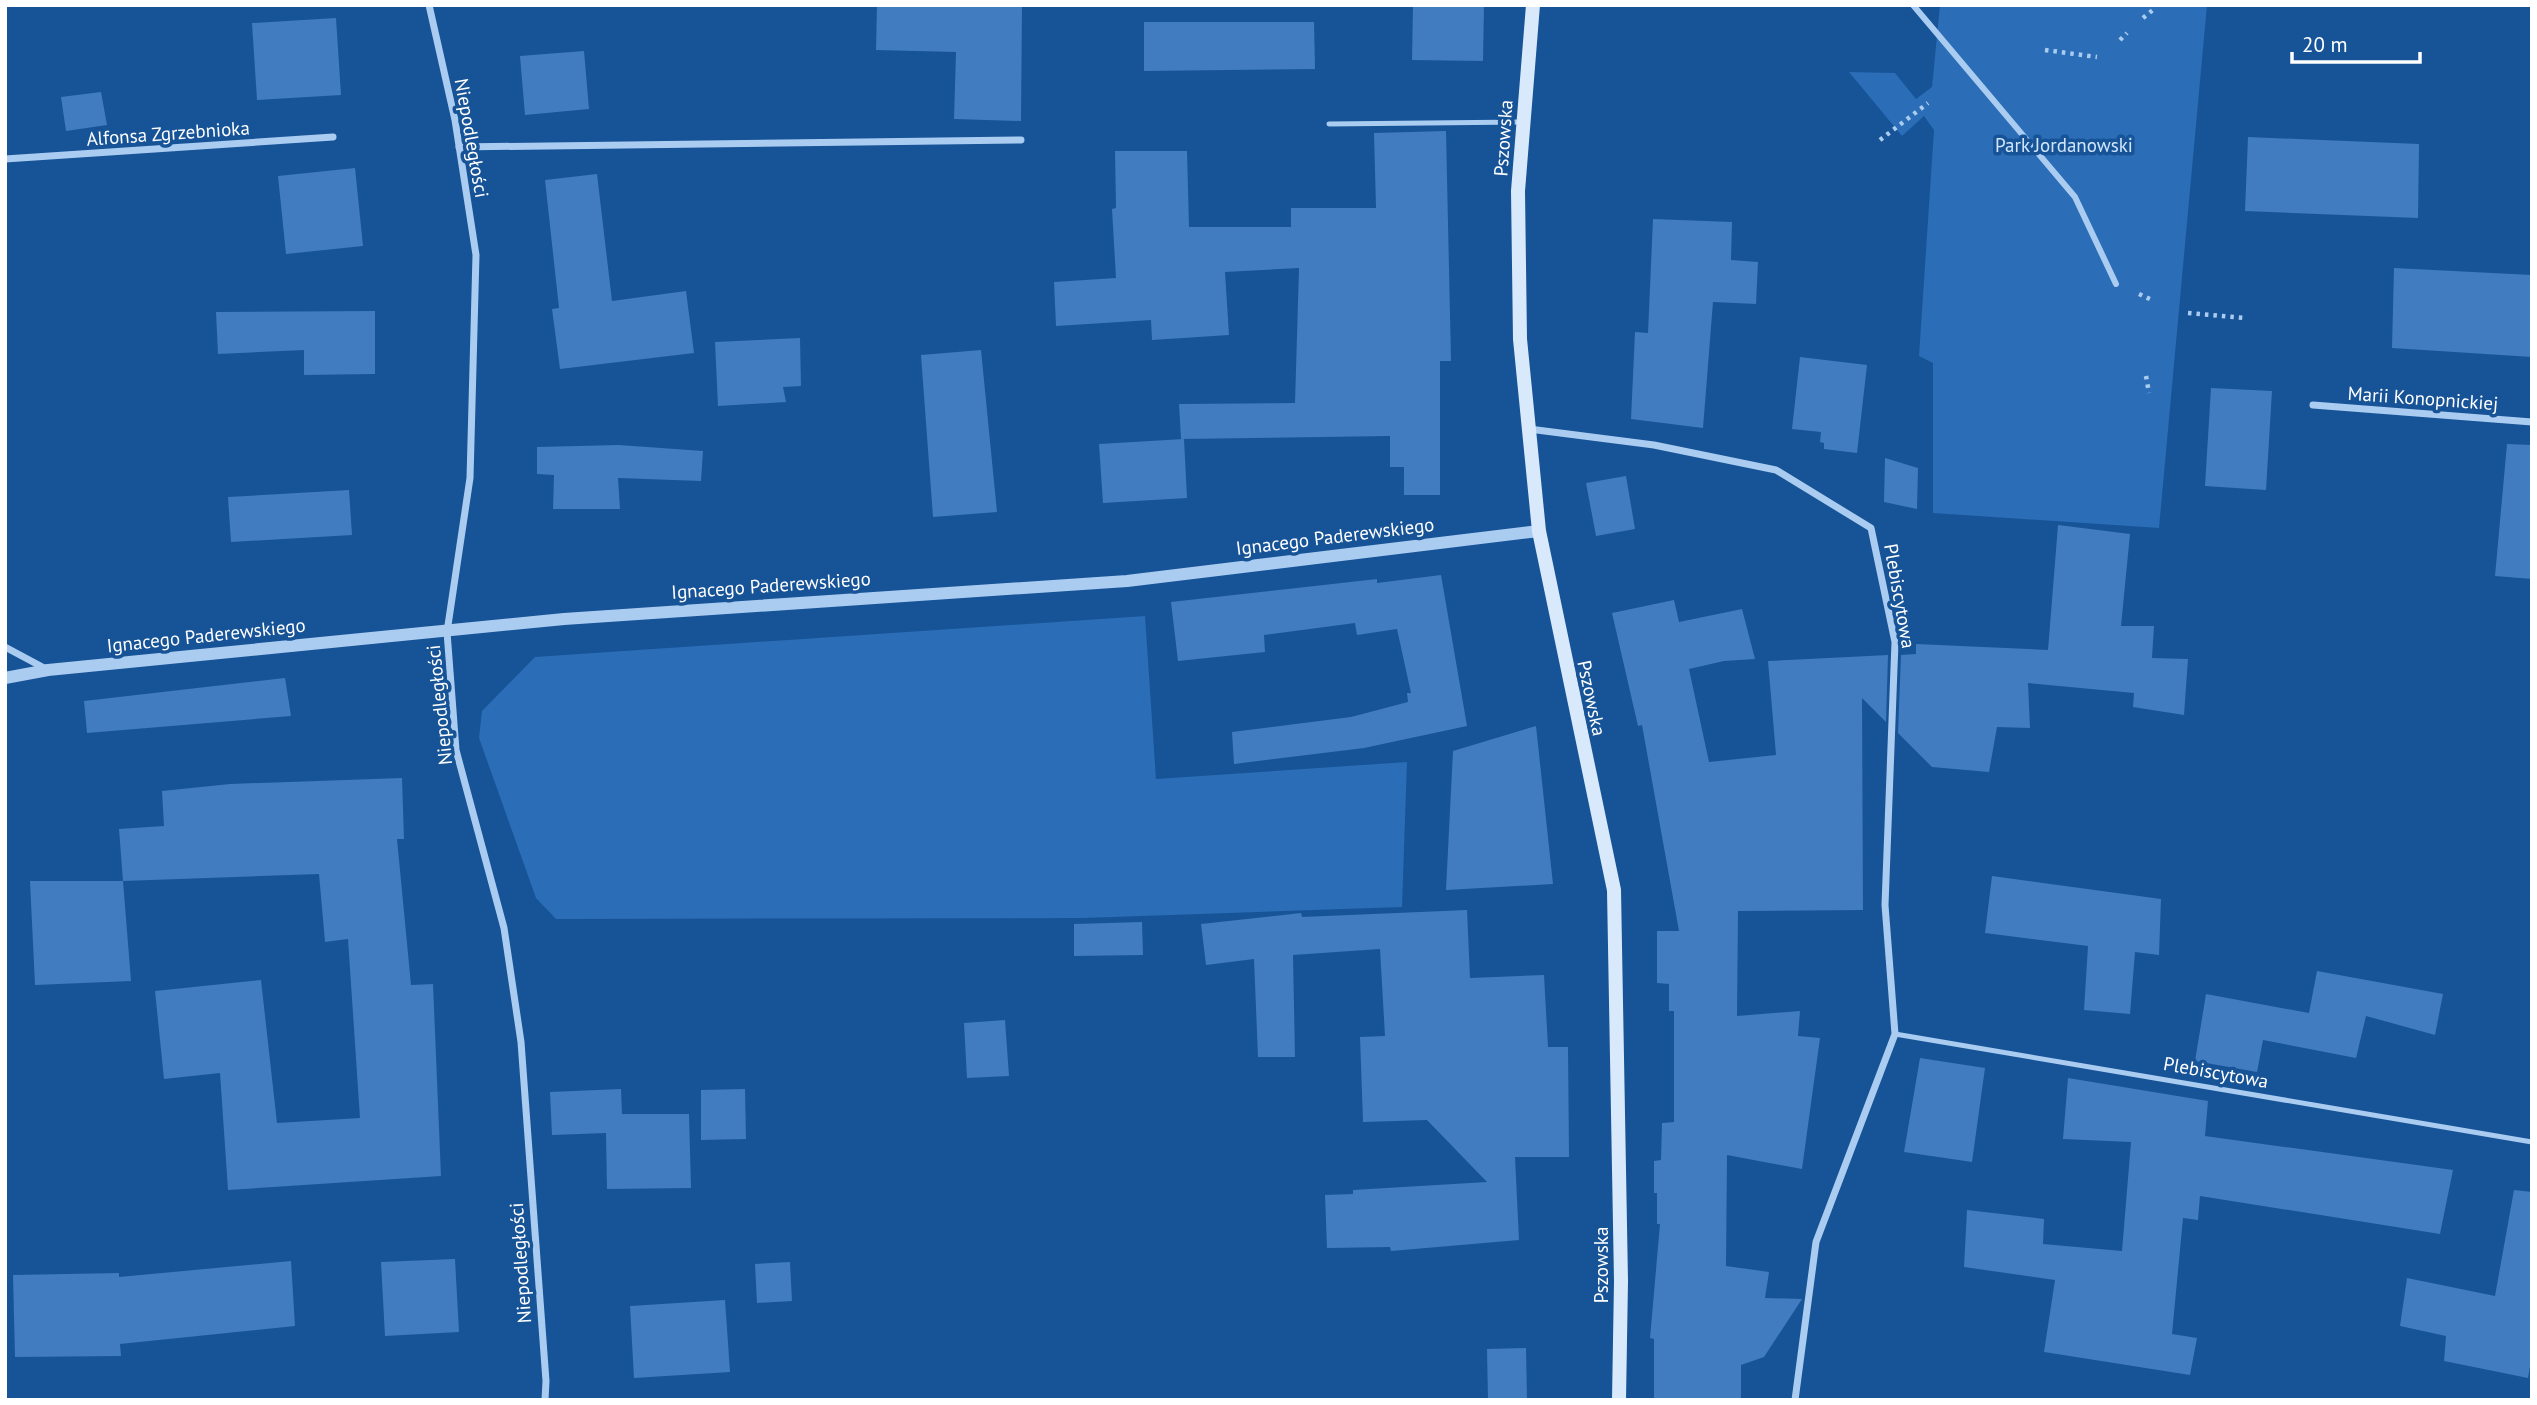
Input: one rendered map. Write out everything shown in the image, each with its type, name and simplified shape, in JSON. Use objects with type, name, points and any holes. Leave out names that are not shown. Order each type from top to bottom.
[{"type":"main road","name":"Pszowska","points":[[1532,5],[1518,191],[1520,340],[1539,531],[1614,890],[1621,1280],[1619,1400]]},
{"type":"street","name":"Niepodległości","points":[[429,5],[459,147],[476,255],[470,478],[447,632],[456,750],[504,928],[521,1042],[546,1381],[545,1400]]},
{"type":"street","points":[[1913,5],[2076,197],[2116,284]]},
{"type":"street","name":"Alfonsa Zgrzebnioka","points":[[5,159],[333,137]]},
{"type":"street","points":[[459,147],[1021,140]]},
{"type":"street","name":"Marii Konopnickiej","points":[[2313,405],[2532,422]]},
{"type":"street","name":"Plebiscytowa","points":[[1527,429],[1654,445],[1776,470],[1871,528],[1895,642],[1885,905],[1895,1034],[1816,1241],[1795,1400]]},
{"type":"street","name":"Ignacego Paderewskiego","points":[[5,678],[48,670],[564,619],[1127,581],[1539,531]]},
{"type":"street","points":[[5,646],[48,670]]},
{"type":"lane","points":[[1329,124],[1523,122]]},
{"type":"lane","name":"Plebiscytowa","points":[[1895,1034],[2532,1142]]},
{"type":"path","points":[[2143,18],[2154,9]]},
{"type":"path","points":[[2120,40],[2127,33]]},
{"type":"path","points":[[2045,50],[2097,57]]},
{"type":"path","points":[[1880,140],[1928,103]]},
{"type":"path","points":[[2132,291],[2154,301]]},
{"type":"path","points":[[2188,313],[2244,318]]},
{"type":"path","points":[[2146,376],[2149,393]]},
{"type":"green space","name":"Park Jordanowski","points":[[1940,5],[2207,5],[2159,528],[1933,513],[1933,363],[1919,356],[1934,130],[1924,116],[1902,136],[1849,72],[1895,73],[1916,99],[1932,87]]},
{"type":"green space","points":[[1145,616],[1156,779],[1407,762],[1402,907],[1084,918],[556,919],[536,898],[479,738],[482,711],[535,657]]},
{"type":"building","points":[[877,5],[1022,5],[1021,121],[954,119],[956,52],[876,50]]},
{"type":"building","points":[[1413,5],[1484,5],[1483,61],[1412,60]]},
{"type":"building","points":[[336,18],[341,95],[257,100],[252,23]]},
{"type":"building","points":[[1144,22],[1314,22],[1315,69],[1144,71]]},
{"type":"building","points":[[584,51],[589,109],[525,115],[520,56]]},
{"type":"building","points":[[101,92],[107,125],[66,131],[61,97]]},
{"type":"building","points":[[1446,131],[1451,361],[1440,361],[1440,495],[1404,495],[1404,467],[1390,467],[1390,436],[1181,439],[1179,404],[1295,403],[1299,268],[1225,272],[1229,335],[1152,340],[1151,320],[1056,326],[1054,282],[1116,278],[1112,209],[1116,208],[1115,151],[1187,151],[1189,227],[1291,227],[1291,208],[1376,208],[1374,133]]},
{"type":"building","points":[[2248,137],[2419,144],[2418,218],[2245,211]]},
{"type":"building","points":[[355,168],[363,246],[286,254],[278,176]]},
{"type":"building","points":[[597,174],[612,301],[686,291],[694,353],[560,369],[552,309],[559,308],[545,180]]},
{"type":"building","points":[[1653,219],[1732,222],[1731,260],[1758,262],[1756,304],[1713,302],[1703,428],[1631,419],[1635,332],[1648,333]]},
{"type":"building","points":[[2394,268],[2532,275],[2532,357],[2392,348]]},
{"type":"building","points":[[375,311],[375,374],[304,375],[304,350],[218,354],[216,312]]},
{"type":"building","points":[[800,338],[801,386],[783,387],[786,402],[718,406],[715,342]]},
{"type":"building","points":[[981,350],[997,512],[933,517],[921,355]]},
{"type":"building","points":[[1800,357],[1867,365],[1857,453],[1824,449],[1824,443],[1820,442],[1821,432],[1792,429]]},
{"type":"building","points":[[2211,388],[2272,391],[2266,490],[2205,486]]},
{"type":"building","points":[[1184,439],[1187,498],[1103,503],[1099,444]]},
{"type":"building","points":[[2507,444],[2532,445],[2532,579],[2495,576]]},
{"type":"building","points":[[619,445],[703,451],[701,481],[618,478],[620,509],[553,509],[554,475],[537,474],[537,447]]},
{"type":"building","points":[[1885,458],[1918,468],[1917,509],[1884,502]]},
{"type":"building","points":[[1626,476],[1635,529],[1596,536],[1586,483]]},
{"type":"building","points":[[349,490],[352,535],[231,542],[228,497]]},
{"type":"building","points":[[2058,525],[2130,534],[2121,626],[2154,626],[2152,658],[2188,659],[2184,715],[2133,707],[2134,693],[2028,683],[2030,728],[1997,727],[1989,772],[1932,767],[1898,733],[1901,655],[1916,654],[1916,644],[2048,650]]},
{"type":"building","points":[[1441,575],[1467,726],[1364,748],[1234,764],[1232,732],[1351,717],[1408,702],[1407,693],[1411,693],[1397,629],[1357,635],[1355,623],[1264,635],[1265,652],[1178,661],[1171,602],[1377,579],[1377,583]]},
{"type":"building","points":[[1674,600],[1679,622],[1742,609],[1755,659],[1724,661],[1689,669],[1709,762],[1776,755],[1768,661],[1888,655],[1886,722],[1862,698],[1863,910],[1738,911],[1737,1016],[1800,1011],[1798,1036],[1820,1038],[1802,1169],[1727,1155],[1726,1266],[1769,1272],[1765,1298],[1802,1299],[1764,1357],[1741,1365],[1741,1400],[1654,1400],[1654,1339],[1650,1338],[1660,1224],[1657,1224],[1657,1193],[1654,1193],[1654,1161],[1661,1160],[1662,1123],[1674,1122],[1674,1011],[1669,1011],[1669,984],[1657,983],[1657,931],[1679,931],[1642,725],[1638,726],[1612,613]]},
{"type":"building","points":[[285,678],[291,716],[87,733],[84,701]]},
{"type":"building","points":[[1536,726],[1553,884],[1446,890],[1453,751]]},
{"type":"building","points":[[402,778],[404,839],[397,839],[411,985],[433,984],[441,1176],[228,1190],[220,1073],[164,1079],[155,991],[261,980],[277,1123],[360,1118],[348,939],[325,942],[319,874],[123,881],[119,829],[164,826],[162,791],[230,784]]},
{"type":"building","points":[[1992,876],[2161,899],[2159,955],[2135,952],[2130,1014],[2084,1010],[2088,946],[1985,933]]},
{"type":"building","points":[[30,881],[123,881],[131,981],[35,985]]},
{"type":"building","points":[[1467,910],[1470,978],[1544,975],[1548,1047],[1568,1047],[1569,1157],[1515,1157],[1519,1240],[1391,1251],[1390,1247],[1327,1248],[1325,1195],[1353,1194],[1353,1190],[1487,1182],[1427,1120],[1363,1122],[1360,1037],[1385,1036],[1380,949],[1293,955],[1295,1057],[1258,1057],[1254,959],[1206,965],[1201,924],[1301,913],[1302,917]]},
{"type":"building","points":[[1142,922],[1143,955],[1074,956],[1074,924]]},
{"type":"building","points":[[2317,971],[2443,994],[2435,1035],[2366,1016],[2356,1058],[2263,1040],[2257,1072],[2195,1061],[2206,994],[2309,1013]]},
{"type":"building","points":[[1005,1020],[1009,1076],[967,1078],[964,1023]]},
{"type":"building","points":[[1920,1058],[1985,1068],[1972,1162],[1904,1152]]},
{"type":"building","points":[[2068,1078],[2208,1101],[2205,1136],[2453,1170],[2440,1234],[2200,1196],[2198,1220],[2183,1218],[2172,1334],[2197,1338],[2190,1375],[2044,1352],[2055,1280],[1964,1267],[1967,1210],[2044,1219],[2043,1244],[2122,1251],[2131,1142],[2063,1139]]},
{"type":"building","points":[[621,1089],[622,1114],[689,1114],[691,1188],[607,1189],[606,1133],[552,1135],[550,1092]]},
{"type":"building","points":[[745,1089],[746,1139],[701,1140],[701,1090]]},
{"type":"building","points":[[2514,1190],[2532,1192],[2532,1355],[2528,1378],[2444,1361],[2446,1336],[2400,1326],[2407,1278],[2495,1296]]},
{"type":"building","points":[[455,1259],[459,1332],[385,1336],[381,1262]]},
{"type":"building","points":[[291,1261],[295,1326],[120,1344],[121,1356],[15,1357],[13,1275],[119,1273],[119,1277]]},
{"type":"building","points":[[790,1262],[792,1301],[757,1303],[755,1264]]},
{"type":"building","points":[[725,1300],[730,1372],[634,1378],[630,1306]]},
{"type":"building","points":[[1526,1348],[1527,1400],[1488,1400],[1487,1349]]}]
